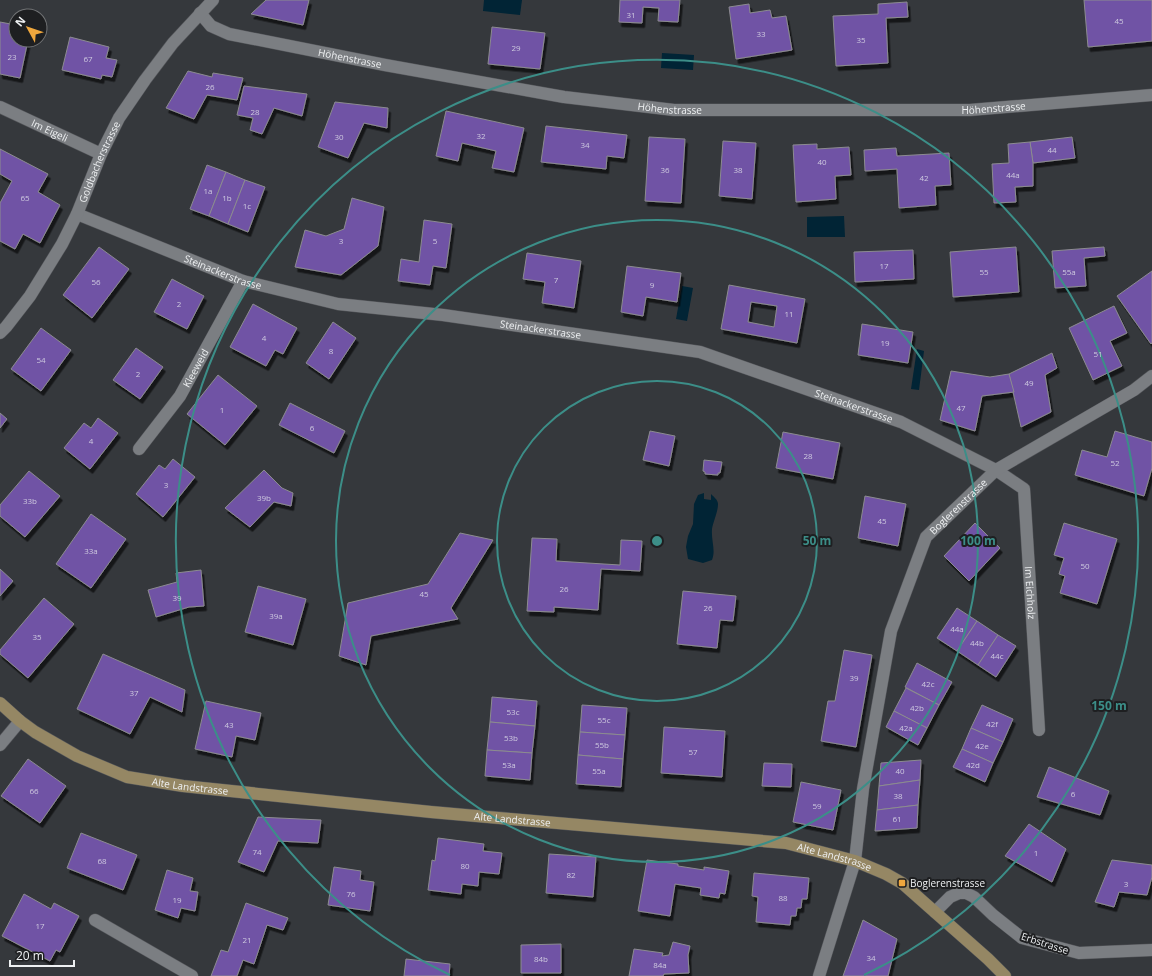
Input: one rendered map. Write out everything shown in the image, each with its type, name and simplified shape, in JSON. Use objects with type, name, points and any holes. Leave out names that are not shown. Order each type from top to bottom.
[{"type":"main road","name":"Alte Landstrasse","points":[[0,704],[35,732],[77,756],[127,777],[183,786],[431,812],[786,843],[855,861],[893,877],[935,912],[1005,976]]},
{"type":"street","name":"Goldbacherstrasse","points":[[0,333],[30,296],[62,244],[77,214],[101,154],[119,118],[173,43],[213,0]]},
{"type":"street","name":"Höhenstrasse","points":[[200,14],[211,26],[229,34],[385,65],[564,97],[674,110],[970,110],[1152,95]]},
{"type":"street","name":"Im Eigeli","points":[[0,107],[101,154]]},
{"type":"street","name":"Steinackerstrasse","points":[[77,214],[243,281],[338,304],[443,315],[700,352],[901,422],[996,470]]},
{"type":"street","name":"Kleeweid","points":[[139,449],[180,396],[243,281]]},
{"type":"street","name":"Boglerenstrasse","points":[[819,976],[855,861],[863,789],[891,631],[926,537],[996,470],[1134,390],[1152,376]]},
{"type":"street","name":"Im Eichholz","points":[[996,470],[1024,489],[1039,730]]},
{"type":"street","points":[[0,745],[20,721]]},
{"type":"street","name":"Erbstrasse","points":[[935,912],[950,897],[959,893],[966,893],[974,897],[993,916],[1022,938],[1079,953],[1152,950]]},
{"type":"street","points":[[95,920],[192,976]]},
{"type":"water","points":[[484,0],[522,0],[520,15],[483,11]]},
{"type":"water","points":[[662,53],[694,55],[693,70],[661,68]]},
{"type":"water","points":[[844,216],[845,237],[807,237],[807,217]]},
{"type":"water","points":[[682,286],[693,288],[687,321],[676,319]]},
{"type":"water","points":[[917,349],[924,351],[919,390],[911,389]]},
{"type":"water","points":[[704,493],[704,499],[711,500],[711,494],[717,500],[718,504],[712,529],[712,560],[703,563],[688,559],[686,547],[688,536],[693,524],[694,504],[698,495]]},
{"type":"building","points":[[266,0],[309,0],[303,25],[251,14]]},
{"type":"building","points":[[620,0],[680,0],[678,22],[658,21],[659,8],[643,7],[642,23],[619,22]]},
{"type":"building","points":[[1084,0],[1152,0],[1152,41],[1088,47]]},
{"type":"building","points":[[907,2],[908,17],[886,18],[888,63],[836,66],[833,16],[878,14],[878,4]]},
{"type":"building","points":[[749,4],[750,13],[770,10],[772,18],[786,16],[792,50],[736,59],[729,7]]},
{"type":"building","points":[[0,22],[8,24],[8,48],[26,48],[20,78],[0,74]]},
{"type":"building","points":[[492,27],[545,33],[540,69],[488,64]]},
{"type":"building","points":[[70,37],[109,47],[106,58],[117,60],[112,77],[102,75],[101,79],[62,70]]},
{"type":"building","points":[[188,71],[212,77],[213,73],[243,78],[237,100],[207,95],[194,119],[166,108]]},
{"type":"building","points":[[244,86],[307,94],[302,116],[274,108],[262,134],[250,130],[253,118],[237,115]]},
{"type":"building","points":[[335,102],[388,108],[387,128],[364,123],[348,158],[318,147]]},
{"type":"building","points":[[446,111],[524,128],[514,172],[492,168],[496,151],[462,143],[458,161],[436,156]]},
{"type":"building","points":[[546,126],[627,135],[624,158],[607,156],[606,169],[541,162]]},
{"type":"building","points":[[649,137],[685,139],[681,203],[645,201]]},
{"type":"building","points":[[1072,137],[1075,158],[1033,163],[1030,142]]},
{"type":"building","points":[[723,141],[756,143],[752,199],[719,196]]},
{"type":"building","points":[[1030,142],[1033,163],[1033,186],[1015,187],[1016,202],[994,203],[992,164],[1009,163],[1008,144]]},
{"type":"building","points":[[817,144],[817,149],[849,147],[851,175],[835,176],[836,199],[796,202],[793,145]]},
{"type":"building","points":[[896,148],[897,156],[949,153],[951,185],[935,186],[936,205],[899,208],[897,169],[865,171],[864,150]]},
{"type":"building","points":[[0,149],[48,174],[38,192],[60,205],[40,243],[23,234],[15,249],[0,241],[0,203],[12,181],[0,174]]},
{"type":"building","points":[[207,165],[226,172],[209,216],[190,209]]},
{"type":"building","points":[[226,172],[245,180],[228,224],[209,216]]},
{"type":"building","points":[[245,180],[265,187],[248,232],[228,224]]},
{"type":"building","points":[[352,198],[384,207],[378,246],[341,275],[295,267],[305,230],[326,236],[344,229]]},
{"type":"building","points":[[424,220],[452,224],[446,268],[433,266],[430,285],[398,281],[401,259],[419,262]]},
{"type":"building","points":[[99,247],[129,269],[92,318],[63,295]]},
{"type":"building","points":[[1016,247],[1019,292],[953,297],[950,252]]},
{"type":"building","points":[[1104,247],[1105,256],[1084,258],[1086,286],[1055,288],[1052,251]]},
{"type":"building","points":[[913,250],[914,279],[855,282],[854,252]]},
{"type":"building","points":[[527,253],[581,261],[574,308],[542,303],[545,282],[523,279]]},
{"type":"building","points":[[627,266],[681,273],[677,302],[646,297],[643,316],[621,312]]},
{"type":"building","points":[[1152,271],[1152,343],[1151,344],[1117,296]]},
{"type":"building","points":[[172,279],[204,296],[187,329],[154,312]]},
{"type":"building","points":[[729,285],[805,299],[797,343],[721,329]],"holes":[[[751,302],[777,306],[774,327],[748,322]]]},
{"type":"building","points":[[253,304],[297,328],[283,354],[275,350],[266,366],[230,347]]},
{"type":"building","points":[[1114,306],[1127,333],[1110,341],[1122,366],[1093,380],[1069,328]]},
{"type":"building","points":[[333,322],[356,338],[329,379],[306,363]]},
{"type":"building","points":[[862,324],[913,332],[908,363],[858,355]]},
{"type":"building","points":[[41,328],[71,350],[41,391],[11,369]]},
{"type":"building","points":[[136,348],[163,367],[140,399],[113,380]]},
{"type":"building","points":[[1052,353],[1057,368],[1045,375],[1051,412],[1021,427],[1009,374]]},
{"type":"building","points":[[951,371],[990,377],[1009,374],[1014,392],[982,396],[975,431],[940,420]]},
{"type":"building","points":[[218,375],[257,406],[225,445],[187,414]]},
{"type":"building","points":[[290,403],[345,431],[334,453],[279,425]]},
{"type":"building","points":[[0,413],[7,419],[0,428]]},
{"type":"building","points":[[98,418],[118,433],[90,469],[64,448],[84,423],[91,428]]},
{"type":"building","points":[[650,431],[675,436],[669,466],[643,460]]},
{"type":"building","points":[[1115,431],[1152,442],[1152,468],[1144,496],[1075,475],[1082,450],[1107,457]]},
{"type":"building","points":[[783,432],[840,443],[833,479],[776,468]]},
{"type":"building","points":[[173,459],[195,477],[163,517],[136,494],[159,465],[165,469]]},
{"type":"building","points":[[704,460],[722,462],[720,473],[718,473],[718,475],[705,474],[703,471]]},
{"type":"building","points":[[264,470],[282,488],[293,493],[291,506],[274,502],[250,527],[225,508]]},
{"type":"building","points":[[29,471],[60,496],[25,537],[0,516],[0,505]]},
{"type":"building","points":[[865,496],[906,504],[898,546],[858,538]]},
{"type":"building","points":[[91,514],[126,539],[91,588],[56,564]]},
{"type":"building","points":[[975,523],[1000,548],[969,581],[944,556]]},
{"type":"building","points":[[1064,523],[1117,539],[1097,604],[1060,593],[1065,576],[1059,574],[1064,558],[1054,555]]},
{"type":"building","points":[[460,533],[493,540],[451,608],[458,619],[371,636],[366,665],[339,656],[348,603],[428,584]]},
{"type":"building","points":[[532,538],[557,539],[556,561],[620,565],[621,540],[642,541],[640,571],[601,569],[598,610],[554,607],[554,612],[527,611]]},
{"type":"building","points":[[0,569],[13,581],[0,596]]},
{"type":"building","points":[[201,570],[204,606],[189,607],[156,617],[148,590],[177,582],[176,573]]},
{"type":"building","points":[[258,586],[306,599],[293,645],[245,632]]},
{"type":"building","points":[[683,591],[736,596],[733,621],[720,620],[717,648],[677,644]]},
{"type":"building","points":[[44,598],[74,624],[28,678],[0,654],[0,650]]},
{"type":"building","points":[[957,608],[977,621],[957,651],[937,638]]},
{"type":"building","points":[[977,621],[998,635],[978,665],[957,651]]},
{"type":"building","points":[[998,635],[1016,646],[996,677],[978,665]]},
{"type":"building","points":[[844,650],[872,655],[856,747],[821,741],[828,701],[835,701]]},
{"type":"building","points":[[103,654],[185,690],[182,712],[150,697],[130,734],[77,709]]},
{"type":"building","points":[[917,663],[952,682],[939,705],[905,687]]},
{"type":"building","points":[[906,688],[939,705],[927,728],[894,711]]},
{"type":"building","points":[[492,697],[537,701],[535,726],[490,722]]},
{"type":"building","points":[[206,701],[261,713],[255,740],[236,736],[232,757],[195,749]]},
{"type":"building","points":[[582,705],[627,708],[625,735],[580,732]]},
{"type":"building","points":[[982,705],[1013,719],[1003,742],[971,728]]},
{"type":"building","points":[[894,711],[927,728],[918,745],[886,727]]},
{"type":"building","points":[[490,722],[535,726],[532,753],[487,750]]},
{"type":"building","points":[[664,727],[725,731],[722,777],[661,773]]},
{"type":"building","points":[[971,728],[1003,742],[993,763],[962,749]]},
{"type":"building","points":[[580,732],[625,735],[623,759],[578,755]]},
{"type":"building","points":[[962,749],[993,763],[985,782],[953,767]]},
{"type":"building","points":[[487,750],[532,753],[530,780],[485,776]]},
{"type":"building","points":[[578,755],[623,759],[621,787],[576,784]]},
{"type":"building","points":[[28,759],[66,786],[40,823],[1,796]]},
{"type":"building","points":[[921,760],[920,780],[879,786],[881,763]]},
{"type":"building","points":[[764,763],[792,764],[791,787],[762,786]]},
{"type":"building","points":[[1049,767],[1109,791],[1100,815],[1037,797]]},
{"type":"building","points":[[920,780],[918,805],[877,810],[879,786]]},
{"type":"building","points":[[801,782],[841,790],[833,830],[793,822]]},
{"type":"building","points":[[918,805],[917,828],[875,831],[877,810]]},
{"type":"building","points":[[258,817],[321,820],[318,843],[278,841],[264,872],[238,862]]},
{"type":"building","points":[[1029,824],[1066,849],[1052,882],[1005,856]]},
{"type":"building","points":[[81,833],[137,855],[123,890],[67,868]]},
{"type":"building","points":[[438,838],[484,844],[483,851],[502,853],[499,874],[479,872],[478,886],[462,884],[461,894],[428,890],[432,860],[435,861]]},
{"type":"building","points":[[549,854],[596,857],[593,897],[546,893]]},
{"type":"building","points":[[647,860],[678,864],[678,866],[704,870],[704,867],[729,871],[725,894],[720,893],[719,898],[700,895],[701,888],[675,884],[670,916],[638,911]]},
{"type":"building","points":[[1112,860],[1152,865],[1152,877],[1147,895],[1119,892],[1114,907],[1095,902]]},
{"type":"building","points":[[334,867],[361,871],[360,880],[374,882],[370,911],[328,905]]},
{"type":"building","points":[[167,870],[193,878],[190,891],[198,892],[195,911],[181,908],[178,918],[155,910]]},
{"type":"building","points":[[754,873],[809,878],[807,899],[802,899],[801,908],[797,908],[796,916],[791,916],[790,925],[756,922],[758,897],[752,896]]},
{"type":"building","points":[[24,894],[51,909],[54,903],[79,916],[60,952],[56,950],[50,961],[2,936]]},
{"type":"building","points":[[246,903],[288,918],[283,930],[267,925],[254,964],[243,960],[237,976],[211,976],[221,950],[228,952]]},
{"type":"building","points":[[863,920],[897,939],[888,976],[843,976]]},
{"type":"building","points":[[673,942],[690,946],[688,955],[689,973],[664,974],[663,976],[629,976],[634,949],[663,953],[662,956],[669,955]]},
{"type":"building","points":[[561,944],[561,973],[521,973],[521,945]]},
{"type":"building","points":[[406,959],[450,964],[449,976],[404,976]]},
{"type":"place","name":"Boglerenstrasse","points":[[902,883]]}]
